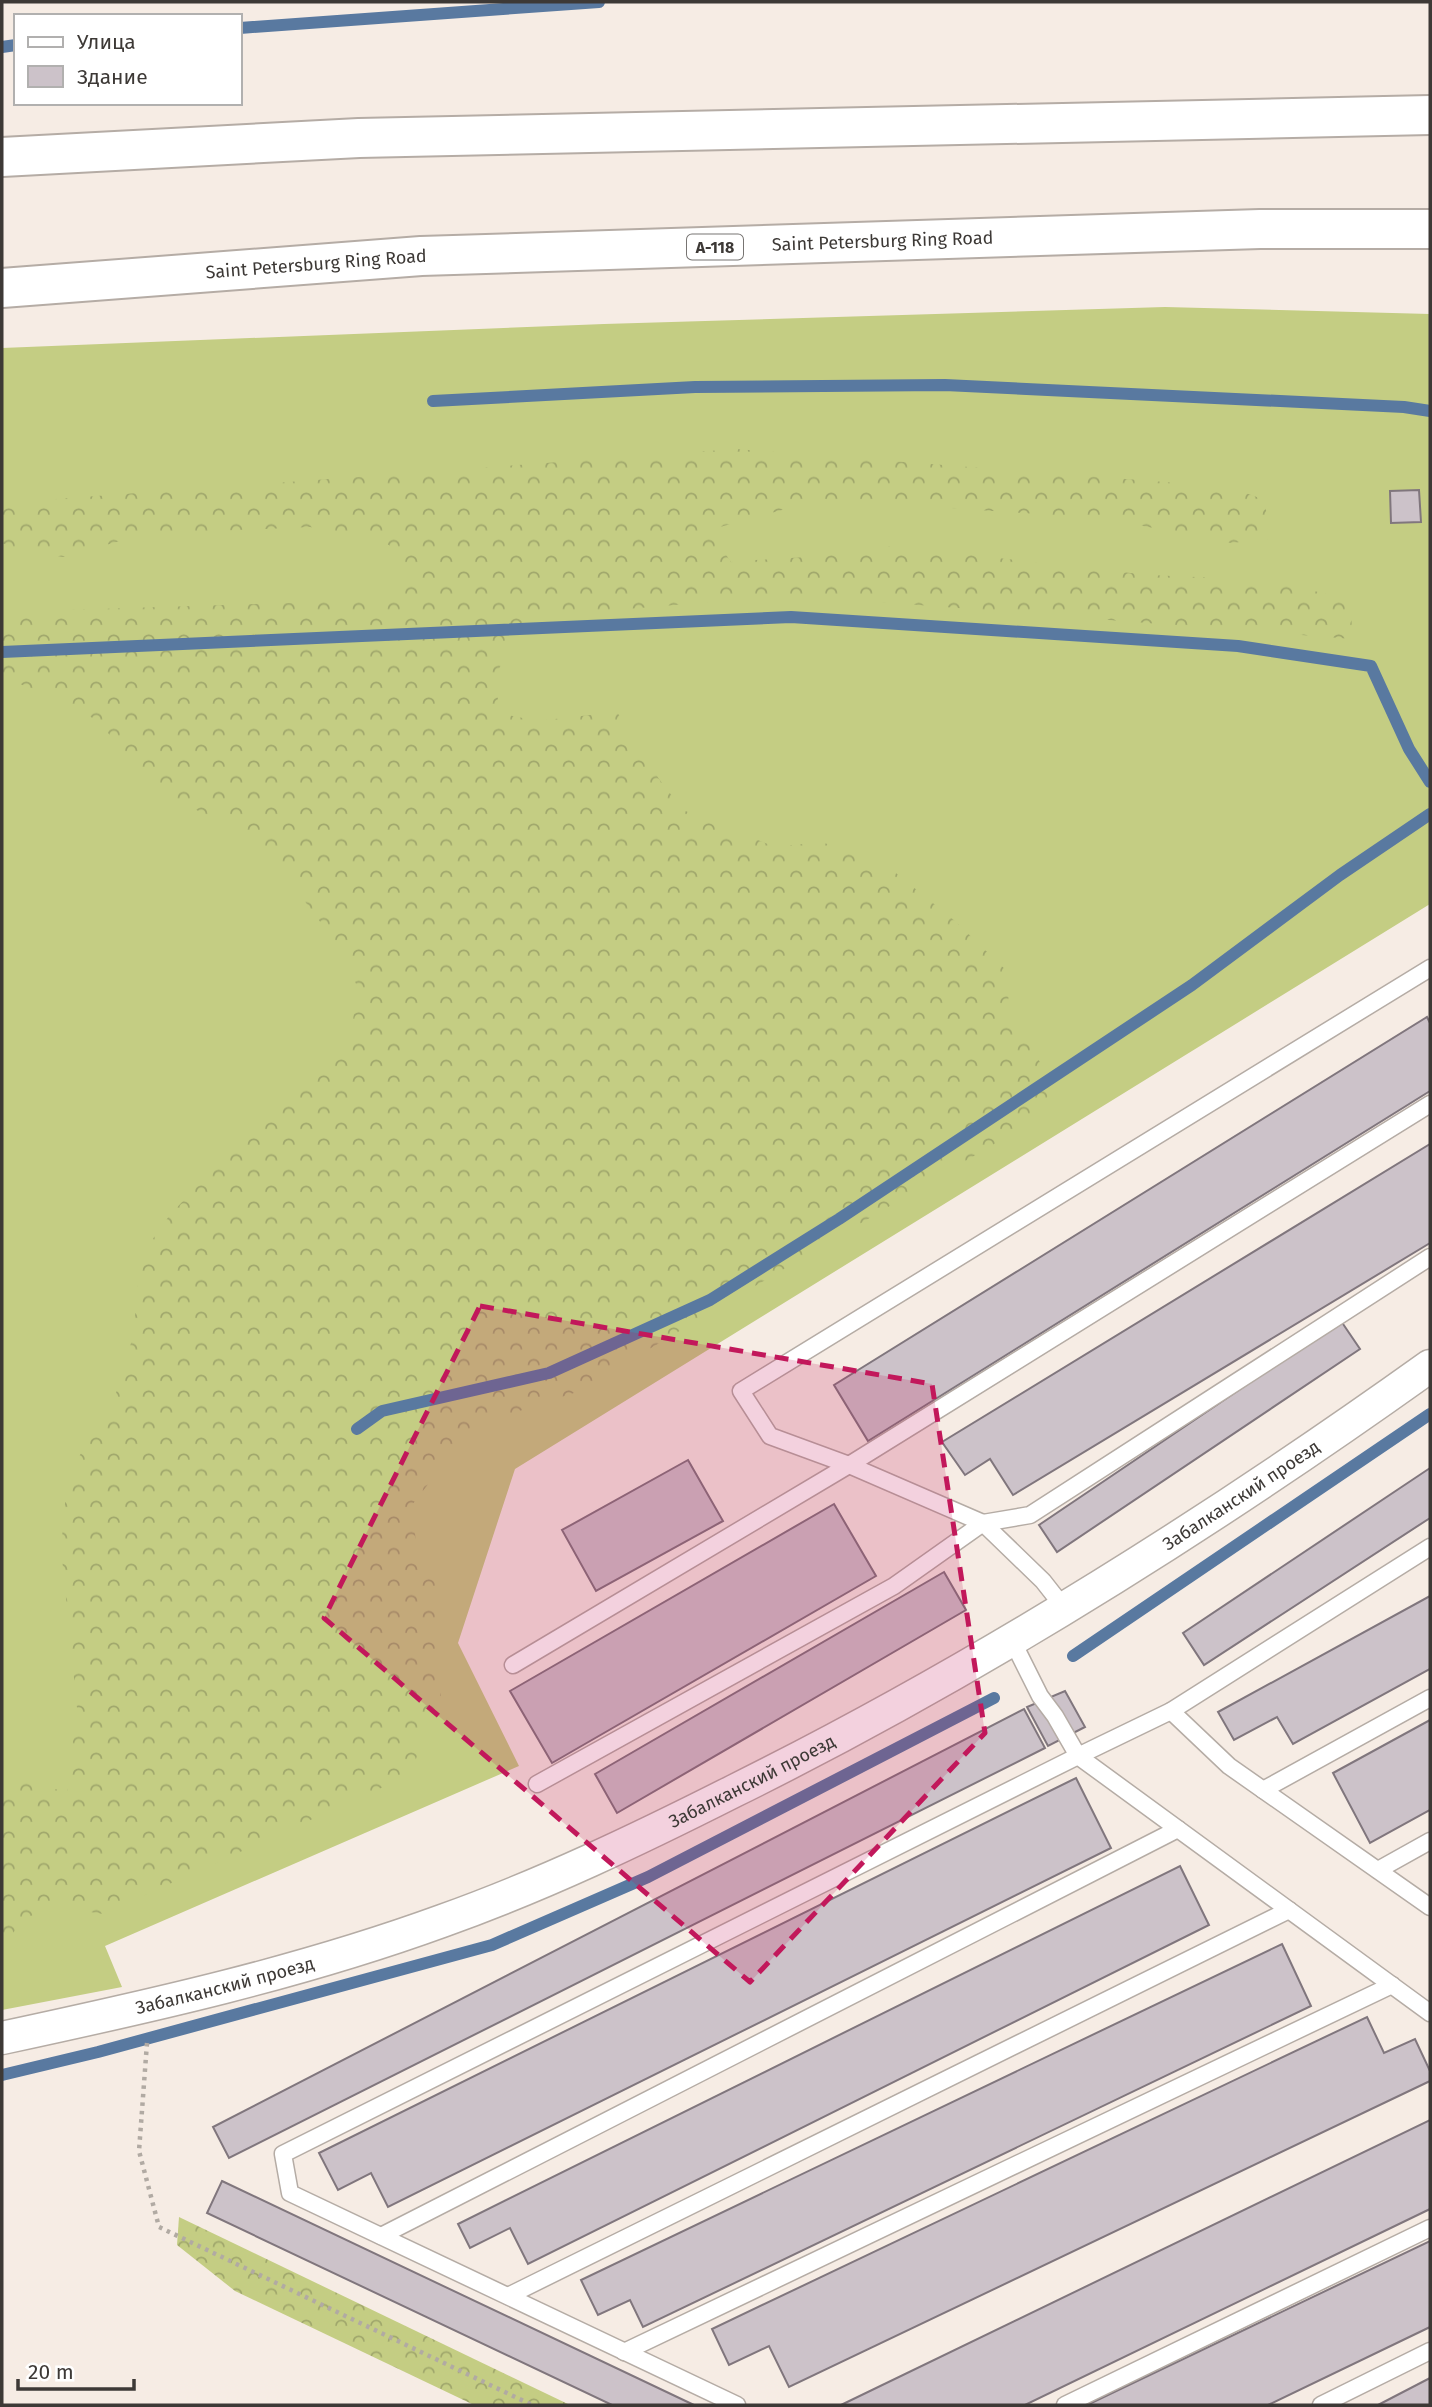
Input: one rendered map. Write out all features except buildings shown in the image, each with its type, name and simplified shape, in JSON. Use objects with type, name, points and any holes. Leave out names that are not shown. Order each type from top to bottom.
[{"type":"highway","points":[[2,157],[359,138],[1430,115]]},
{"type":"highway","name":"Saint Petersburg Ring Road","points":[[2,288],[421,256],[1246,230],[1430,229]]},
{"type":"street","name":"Забалканский проезд","points":[[2,2038],[146,2007],[292,1970],[443,1921],[609,1854],[829,1744],[1065,1609],[1354,1420],[1430,1366]]},
{"type":"lane","points":[[1065,1609],[1043,1581],[983,1523],[849,1465],[770,1437],[741,1391],[1430,968]]},
{"type":"lane","points":[[513,1665],[849,1465],[1430,1104]]},
{"type":"lane","points":[[537,1784],[894,1586],[983,1523],[1030,1515],[1430,1256]]},
{"type":"lane","points":[[737,2405],[289,2193],[283,2154],[1171,1711],[1430,1547]]},
{"type":"lane","points":[[1012,1640],[1040,1696],[1078,1756],[1430,2013]]},
{"type":"lane","points":[[1263,1790],[1430,1698]]},
{"type":"lane","points":[[1171,1711],[1229,1766],[1430,1907]]},
{"type":"lane","points":[[381,2236],[1178,1829]]},
{"type":"lane","points":[[1378,1871],[1430,1841]]},
{"type":"lane","points":[[508,2296],[1289,1910]]},
{"type":"lane","points":[[624,2352],[1392,1985]]},
{"type":"lane","points":[[1065,2405],[1430,2228]]},
{"type":"lane","points":[[1321,2405],[1430,2351]]},
{"type":"path","points":[[147,2050],[139,2151],[159,2227],[532,2405]]},
{"type":"highlighted area","points":[[480,1306],[932,1384],[985,1733],[750,1982],[324,1618]]},
{"type":"green space","points":[[1165,307],[1430,314],[1430,904],[515,1469],[458,1643],[519,1766],[105,1946],[122,1987],[2,2010],[2,348],[604,324]]},
{"type":"green space","points":[[736,449],[1229,487],[1265,500],[1269,539],[1231,543],[1107,519],[822,499],[709,530],[731,562],[832,555],[891,546],[1148,575],[1269,580],[1351,600],[1352,639],[791,595],[524,618],[496,675],[499,713],[537,721],[617,712],[659,779],[683,810],[775,847],[822,842],[891,869],[955,921],[1009,973],[1008,1012],[1054,1084],[1036,1119],[577,1392],[501,1417],[436,1474],[412,1505],[416,1543],[437,1584],[436,1663],[442,1703],[422,1737],[412,1774],[103,1914],[59,1907],[21,1919],[2,1954],[2,1776],[67,1792],[77,1708],[61,1548],[67,1481],[85,1445],[109,1413],[124,1370],[134,1331],[137,1289],[145,1250],[169,1216],[197,1186],[288,1099],[334,1064],[352,1029],[357,986],[339,947],[268,852],[232,828],[155,789],[98,721],[62,701],[20,684],[2,683],[2,612],[378,600],[412,579],[389,545],[310,527],[145,534],[63,557],[21,550],[2,543],[2,503]]},
{"type":"green space","points":[[179,2217],[570,2405],[474,2405],[235,2291],[177,2245]]},
{"type":"waterway","points":[[242,28],[599,2]]},
{"type":"waterway","points":[[2,47],[14,45]]},
{"type":"waterway","points":[[433,401],[695,387],[945,385],[1404,407],[1430,411]]},
{"type":"waterway","points":[[2,652],[791,617],[1238,646],[1371,666],[1409,749],[1430,782]]},
{"type":"waterway","points":[[357,1429],[382,1411],[549,1373],[710,1300],[839,1219],[1192,985],[1340,875],[1430,814]]},
{"type":"waterway","points":[[1073,1656],[1430,1414]]},
{"type":"waterway","points":[[2,2075],[98,2052],[492,1945],[648,1877],[994,1698]]}]
